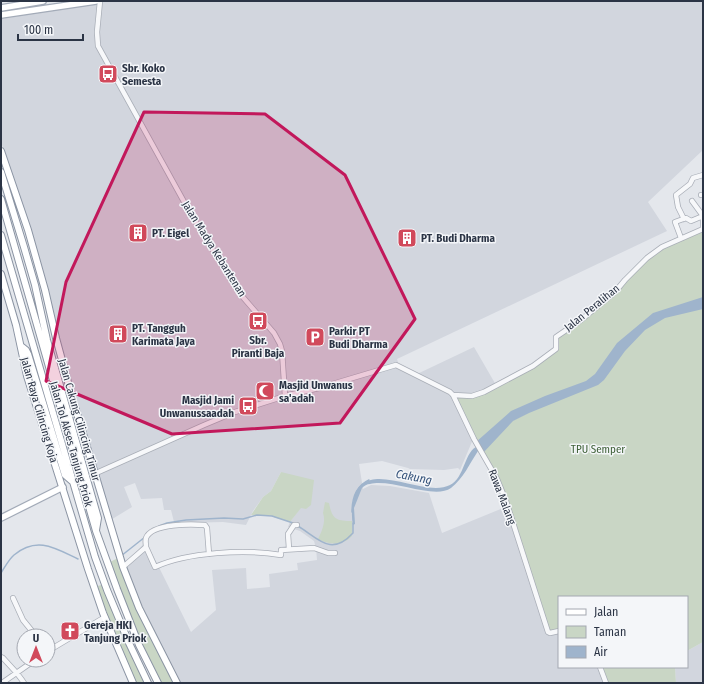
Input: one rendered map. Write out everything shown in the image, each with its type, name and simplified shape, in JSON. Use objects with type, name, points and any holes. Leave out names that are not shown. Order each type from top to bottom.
[{"type":"highway","name":"Jalan Cakung Cilincing Timur","points":[[1,151],[28,230],[45,290],[56,338],[118,553],[139,608],[177,683]]},
{"type":"highway","points":[[1,172],[35,285],[47,340],[98,518],[96,531]]},
{"type":"highway","name":"Jalan Tol Akses Tanjung Priok","points":[[1,199],[96,531],[139,645],[158,683]]},
{"type":"highway","name":"Jalan Tol Akses Tanjung Priok","points":[[1,236],[95,557],[129,643],[148,683]]},
{"type":"highway","name":"Jalan Raya Cilincing Koja","points":[[1,274],[30,384],[88,569],[105,617],[133,683]]},
{"type":"highway","points":[[21,346],[26,350],[31,362],[65,475],[73,482]]},
{"type":"main road","points":[[1,8],[41,1]]},
{"type":"main road","points":[[1,15],[96,1]]},
{"type":"main road","points":[[1,518],[63,487]]},
{"type":"street","name":"Jalan Madya Kebantenan","points":[[100,1],[97,32],[98,46],[188,210],[241,295],[274,334],[280,344],[282,351],[285,396]]},
{"type":"street","points":[[684,219],[678,207],[676,195],[690,184],[693,178],[703,175]]},
{"type":"street","points":[[681,238],[675,223],[686,218],[690,221],[703,216],[692,201]]},
{"type":"street","name":"Jalan Peralihan","points":[[453,395],[472,396],[484,392],[546,358],[556,349],[556,336],[581,320],[615,292],[647,258],[662,247],[703,229],[703,216]]},
{"type":"street","points":[[94,474],[235,412],[285,396],[319,388],[396,365],[450,392],[453,395]]},
{"type":"street","name":"Rawa Malang","points":[[453,395],[475,441],[495,473],[506,501],[548,632],[550,633],[558,630]]},
{"type":"street","points":[[209,554],[207,528],[205,525],[179,525],[165,527],[154,531],[148,535],[146,539],[146,548],[155,567],[185,557],[209,554],[281,554],[281,550],[314,548],[328,553],[335,553]]},
{"type":"street","points":[[289,549],[288,534],[294,525],[297,525]]},
{"type":"street","points":[[123,566],[146,548]]},
{"type":"street","points":[[13,598],[23,620],[30,628]]},
{"type":"street","points":[[56,646],[105,617]]},
{"type":"street","points":[[1,657],[13,670],[18,673],[24,683]]},
{"type":"street","points":[[2,683],[25,668]]},
{"type":"street","points":[[600,668],[606,683]]},
{"type":"highlighted area","points":[[144,112],[265,114],[345,175],[415,319],[340,423],[172,434],[46,381],[66,282]]},
{"type":"shaded area","points":[[108,1],[703,1],[703,150],[648,202],[667,231],[397,359],[399,366],[415,375],[474,347],[496,385],[460,470],[458,468],[444,470],[410,469],[382,461],[359,464],[363,489],[371,485],[390,486],[429,493],[442,533],[508,506],[558,629],[558,668],[600,668],[605,683],[177,683],[123,567],[146,541],[191,632],[216,610],[212,570],[246,568],[247,589],[270,587],[269,574],[298,570],[297,563],[317,560],[316,548],[314,541],[300,531],[288,527],[301,507],[281,472],[271,491],[263,497],[253,511],[246,525],[223,522],[185,523],[175,526],[171,510],[164,510],[162,498],[141,499],[135,483],[124,487],[132,507],[109,521],[90,470],[76,422],[1,141],[1,19]]},
{"type":"shaded area","points":[[703,642],[703,683],[676,683],[675,668],[688,668],[688,650]]},
{"type":"green space","name":"TPU Semper","points":[[703,229],[703,642],[688,650],[688,596],[558,596],[558,631],[550,633],[495,473],[474,439],[453,395],[472,396],[533,366],[556,349],[556,337],[581,320],[662,247]]},
{"type":"green space","points":[[281,472],[314,480],[311,505],[306,509],[301,508],[290,522],[267,515],[251,515],[263,497],[271,491]]},
{"type":"green space","points":[[325,502],[329,503],[333,516],[338,520],[352,521],[352,536],[344,542],[336,544],[318,539],[324,523],[323,513]]},
{"type":"green space","points":[[120,557],[130,589],[177,683],[159,683],[139,645],[110,562]]},
{"type":"green space","points":[[105,584],[148,683],[133,683],[94,587]]},
{"type":"green space","points":[[600,668],[675,668],[676,683],[605,683]]},
{"type":"water","points":[[703,297],[703,309],[665,318],[645,330],[625,351],[604,380],[598,385],[513,421],[483,453],[481,450],[478,451],[463,476],[451,488],[444,491],[434,492],[379,483],[365,486],[362,488],[354,508],[355,524],[353,525],[353,501],[360,486],[370,480],[382,479],[425,487],[439,488],[450,485],[459,477],[470,453],[478,446],[476,442],[511,411],[545,396],[586,381],[595,374],[617,343],[653,313]]},
{"type":"waterway","name":"Cakung","points":[[352,512],[354,497],[358,489],[369,480]]},
{"type":"waterway","name":"Cakung","points":[[159,526],[186,520],[224,518],[243,519],[257,515],[272,516],[293,523]]},
{"type":"waterway","name":"Cakung","points":[[298,526],[319,540],[331,545],[338,544],[353,533],[353,523]]},
{"type":"waterway","name":"Cakung","points":[[121,556],[145,537]]},
{"type":"waterway","name":"Cakung","points":[[1,573],[14,555],[22,549],[30,546],[38,545],[54,548],[78,559]]},
{"type":"place","name":"Sbr. Koko Semesta","points":[[108,74]]},
{"type":"place","name":"PT. Eigel","points":[[138,233]]},
{"type":"place","name":"PT. Budi Dharma","points":[[407,238]]},
{"type":"place","name":"Sbr. Piranti Baja","points":[[258,321]]},
{"type":"place","name":"PT. Tangguh Karimata Jaya","points":[[118,334]]},
{"type":"place","name":"Parkir PT Budi Dharma","points":[[315,337]]},
{"type":"place","name":"Masjid Unwanus sa'adah","points":[[265,391]]},
{"type":"place","name":"Masjid Jami Unwanussaadah","points":[[248,406]]},
{"type":"place","name":"Gereja HKI Tanjung Priok","points":[[70,631]]}]
